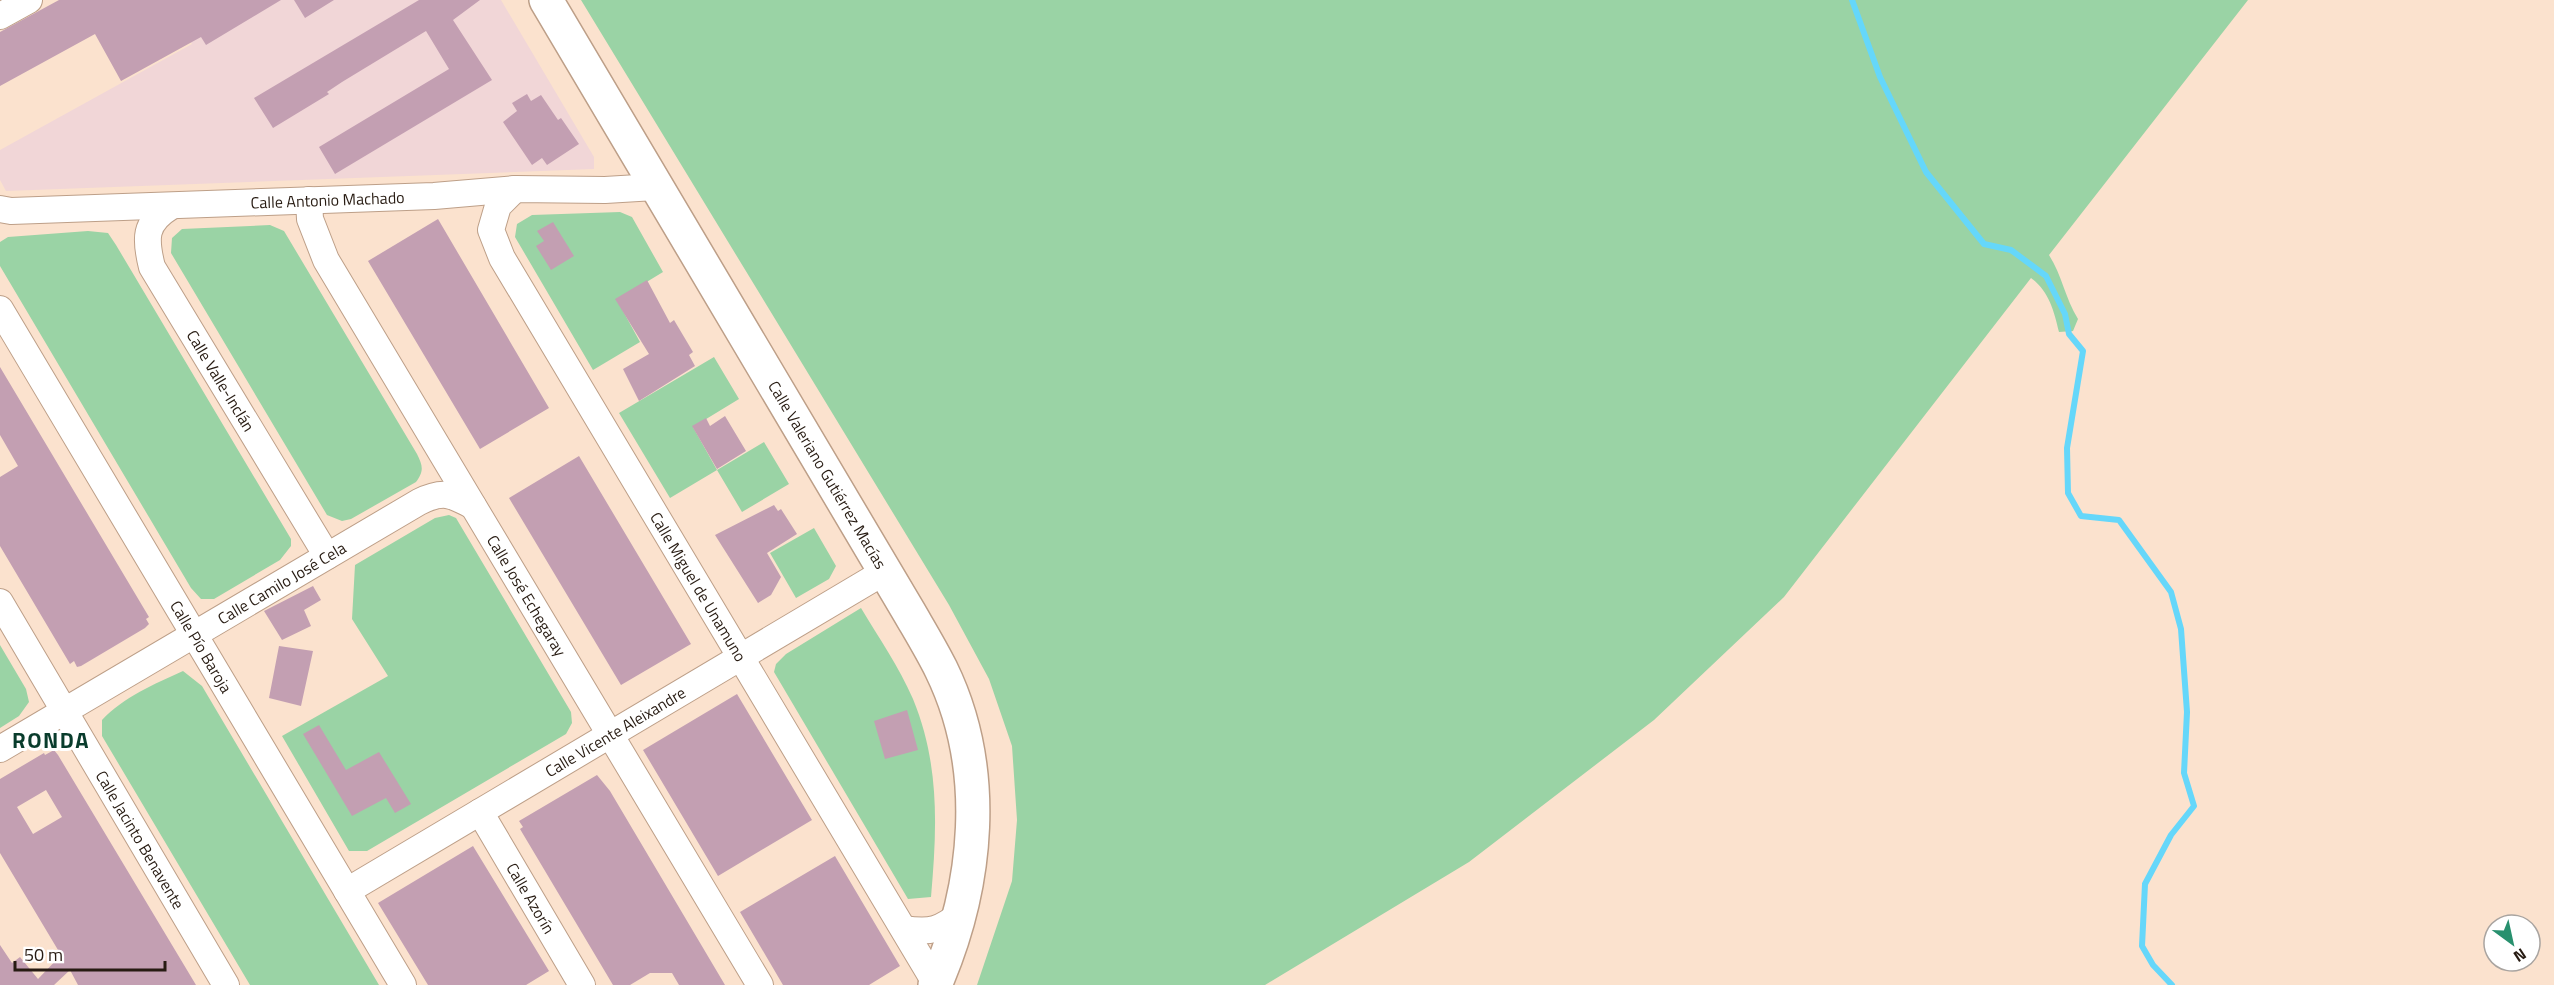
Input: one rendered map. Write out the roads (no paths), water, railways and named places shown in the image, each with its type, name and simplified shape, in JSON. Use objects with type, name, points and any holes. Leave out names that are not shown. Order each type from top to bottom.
[{"type":"main road","name":"Calle Valeriano Gutiérrez Macías","points":[[546,0],[941,670],[957,709],[968,752],[974,792],[969,876],[961,914],[935,984]]},
{"type":"street","name":"Calle Antonio Machado","points":[[0,209],[11,211],[170,207],[434,196],[515,189],[605,190],[655,187]]},
{"type":"street","name":"Calle Miguel de Unamuno","points":[[515,189],[498,206],[491,230],[502,258],[935,984]]},
{"type":"street","name":"Calle José Echegaray","points":[[309,200],[310,219],[326,260],[760,985]]},
{"type":"street","name":"Calle Valle-Inclán","points":[[170,207],[158,214],[151,224],[146,244],[152,267],[327,556]]},
{"type":"street","name":"Calle Pío Baroja","points":[[0,309],[403,985]]},
{"type":"street","name":"Calle Camilo José Cela","points":[[0,749],[434,494],[453,494],[473,506]]},
{"type":"street","name":"Calle Vicente Aleixandre","points":[[347,891],[884,572]]},
{"type":"street","name":"Calle Jacinto Benavente","points":[[0,602],[226,985]]},
{"type":"street","name":"Calle Azorín","points":[[480,812],[582,985]]},
{"type":"street","points":[[904,929],[924,932],[942,928],[961,914]]},
{"type":"waterway","points":[[1852,0],[1880,77],[1926,172],[1984,244],[2011,250],[2046,276],[2065,314],[2069,334],[2083,351],[2067,448],[2068,493],[2081,516],[2119,520],[2171,592],[2181,629],[2187,712],[2184,773],[2194,806],[2171,835],[2145,884],[2142,946],[2153,965],[2172,985]]},
{"type":"district","name":"RONDA","points":[[51,740]]}]
